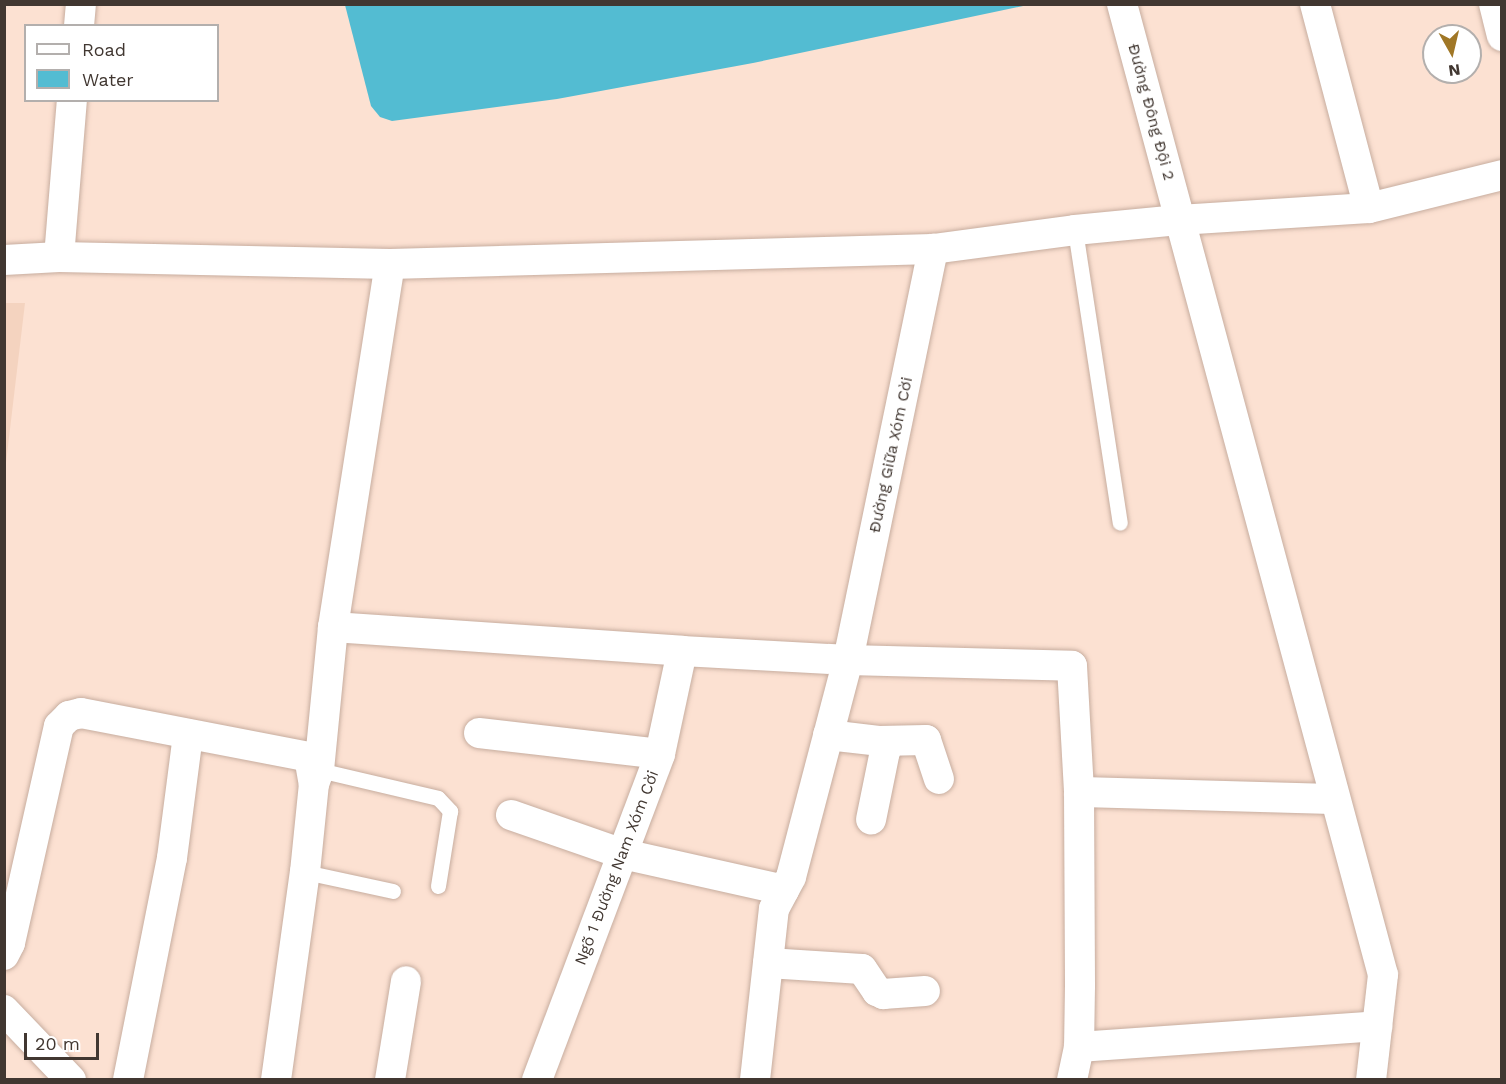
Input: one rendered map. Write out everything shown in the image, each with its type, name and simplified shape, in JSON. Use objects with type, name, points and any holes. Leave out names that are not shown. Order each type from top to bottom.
[{"type":"street","points":[[79,24],[81,4]]},
{"type":"street","name":"Đường Đông Đội 2","points":[[1122,4],[1383,975],[1371,1080]]},
{"type":"street","points":[[1315,4],[1369,208]]},
{"type":"street","points":[[1494,4],[1502,36]]},
{"type":"street","points":[[59,257],[72,102]]},
{"type":"street","points":[[4,260],[59,257],[390,264],[933,249],[1075,230],[1179,220],[1369,208],[1502,175]]},
{"type":"street","name":"Đường Giữa Xóm Cời","points":[[755,1080],[774,909],[791,877],[848,660],[933,249]]},
{"type":"street","points":[[276,1080],[317,777],[333,627],[390,264]]},
{"type":"street","points":[[333,627],[848,660],[1072,666],[1078,792],[1079,1047],[1072,1080]]},
{"type":"street","name":"Ngõ 1 Đường Nam Xóm Cời","points":[[537,1080],[660,754],[682,651]]},
{"type":"street","points":[[4,955],[10,943],[59,726],[69,716],[81,713],[309,757],[317,777]]},
{"type":"street","points":[[479,733],[660,754]]},
{"type":"street","points":[[128,1080],[172,858],[188,734]]},
{"type":"street","points":[[828,735],[879,741],[926,740],[939,779]]},
{"type":"street","points":[[871,820],[885,752],[879,741]]},
{"type":"street","points":[[1078,792],[1335,799]]},
{"type":"street","points":[[512,815],[622,854],[784,890]]},
{"type":"street","points":[[768,963],[862,969],[878,991],[883,994],[926,991]]},
{"type":"street","points":[[390,1080],[406,981]]},
{"type":"street","points":[[4,1010],[71,1080]]},
{"type":"street","points":[[1079,1047],[1377,1026]]},
{"type":"lane","points":[[1075,230],[1120,523]]},
{"type":"lane","points":[[317,777],[438,798],[450,811],[438,886]]},
{"type":"lane","points":[[305,872],[393,891]]},
{"type":"shaded area","points":[[4,303],[25,303],[5,471]]},
{"type":"water","points":[[345,4],[1028,5],[753,63],[557,99],[392,121],[380,117],[371,106]]}]
